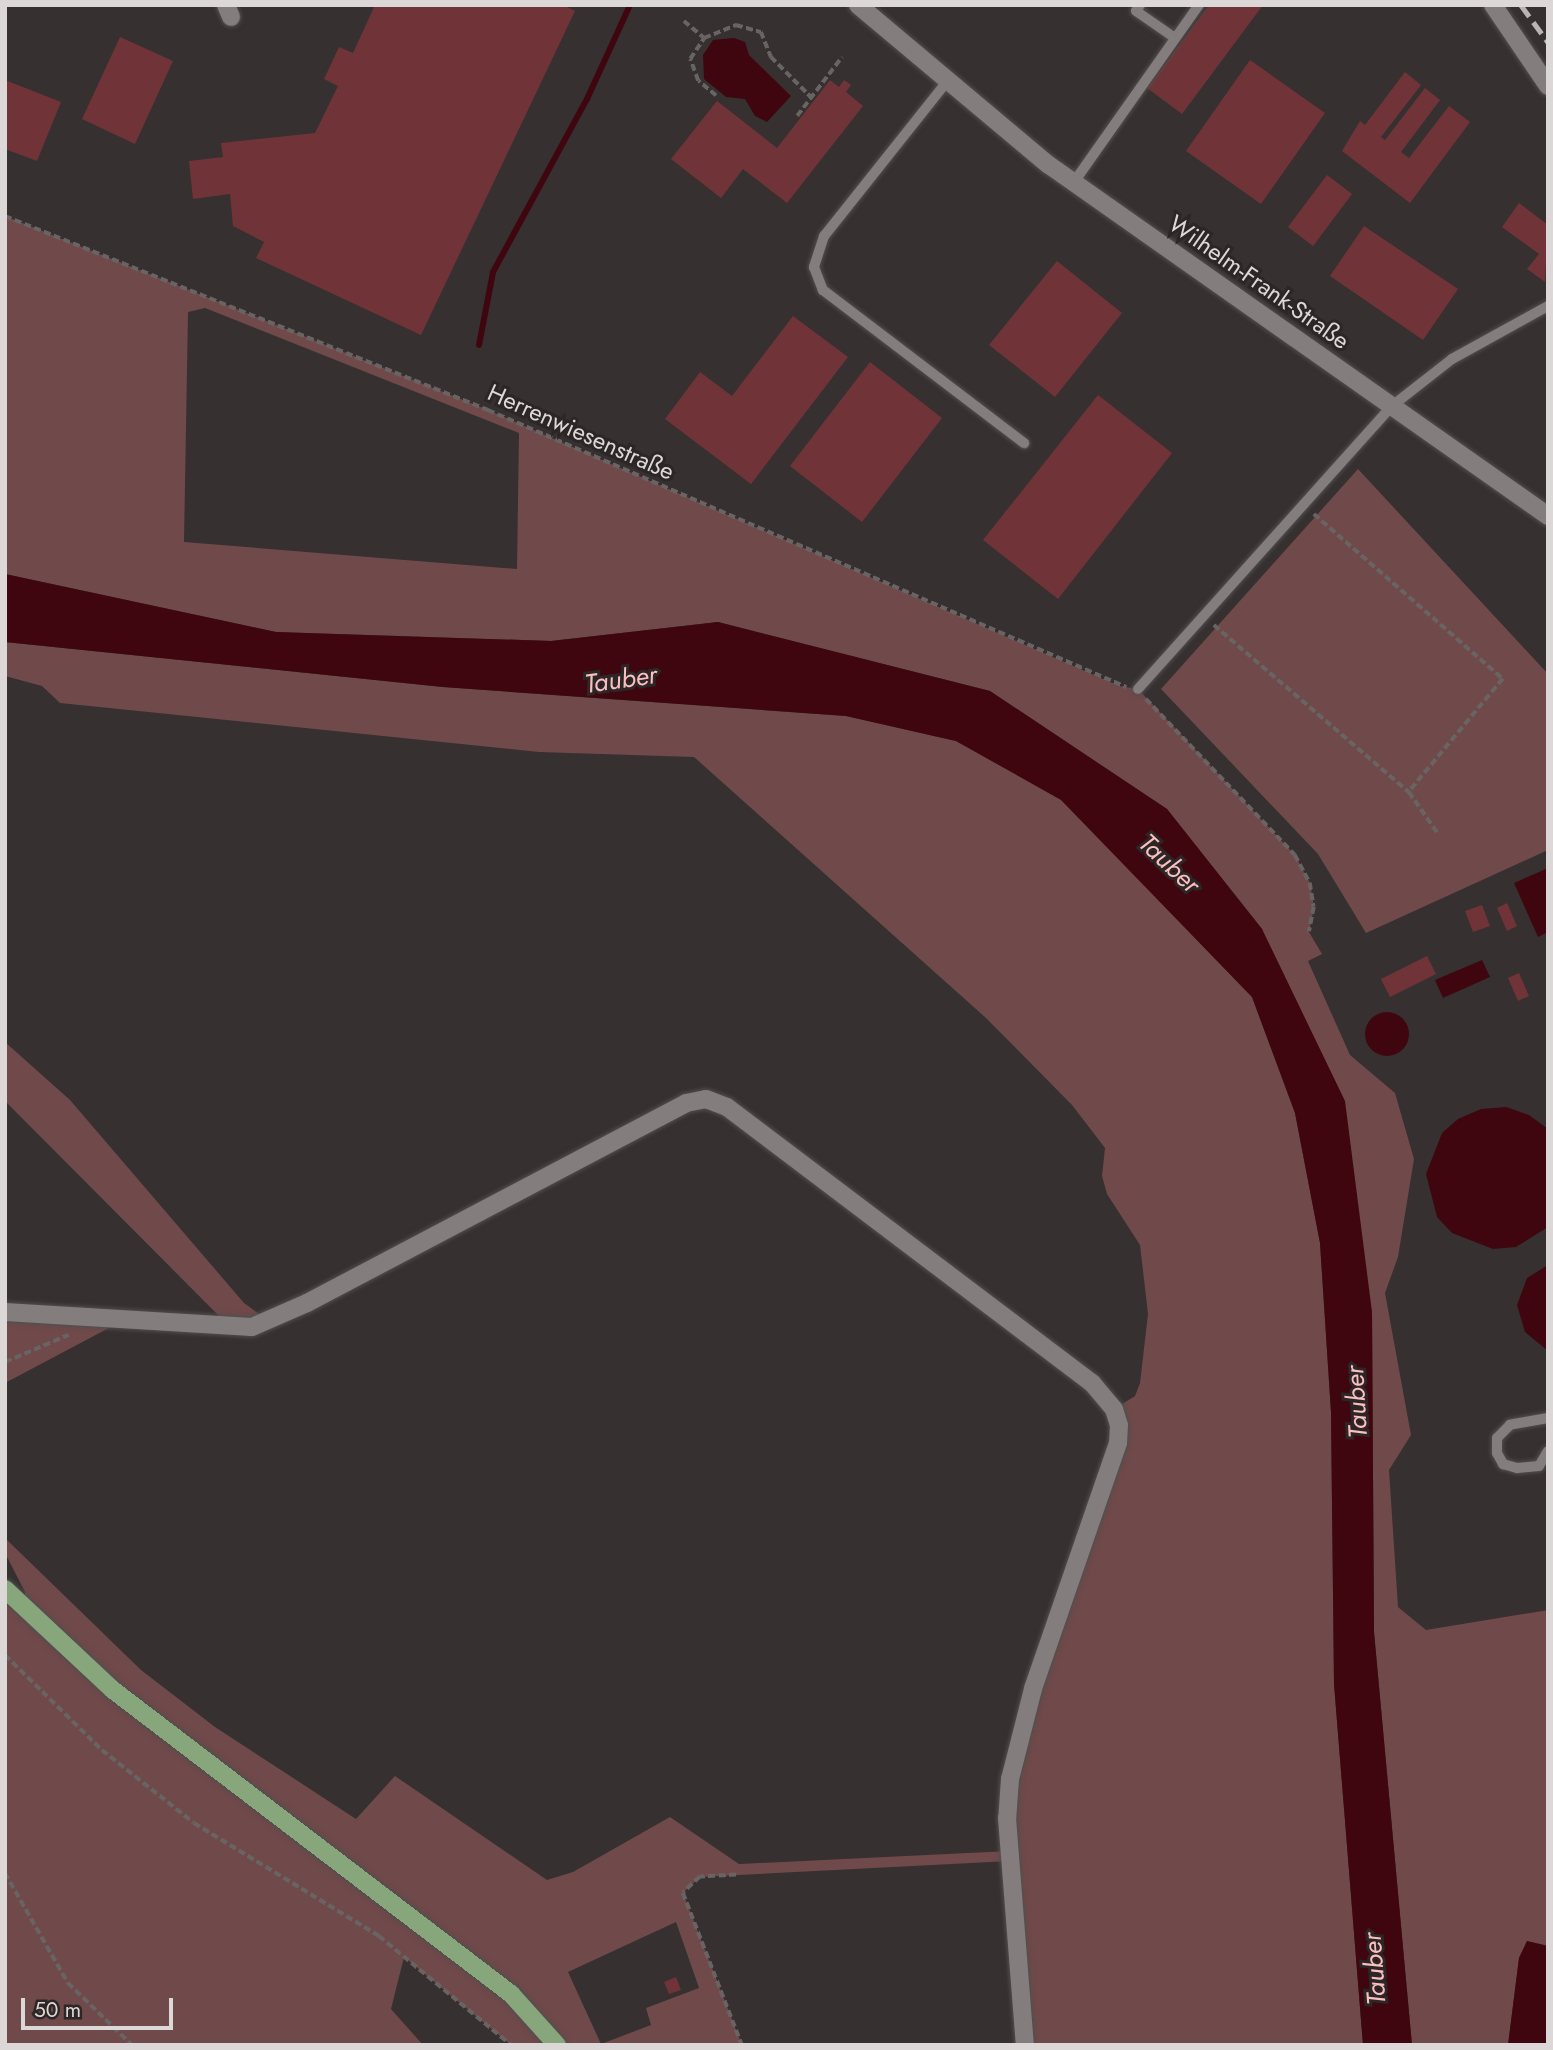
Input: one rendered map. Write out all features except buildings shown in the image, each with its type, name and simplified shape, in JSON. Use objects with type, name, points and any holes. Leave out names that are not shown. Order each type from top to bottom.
[{"type":"main road","points":[[5,1589],[113,1690],[511,1994],[557,2045]]},
{"type":"street","name":"Wilhelm-Frank-Straße","points":[[858,5],[1074,182],[1548,516]]},
{"type":"street","points":[[1493,5],[1548,86]]},
{"type":"street","points":[[5,1312],[252,1327],[685,1103],[706,1099],[727,1107],[1082,1375],[1114,1409],[1118,1443],[1041,1664],[1010,1779],[1007,1818],[1025,2045]]},
{"type":"lane","points":[[1140,5],[1136,11],[1175,38]]},
{"type":"lane","points":[[1074,182],[1199,5]]},
{"type":"lane","points":[[948,79],[824,236],[814,267],[823,290],[1024,443]]},
{"type":"lane","points":[[1138,689],[1392,406],[1452,359],[1548,306]]},
{"type":"lane","points":[[1548,1418],[1510,1426],[1497,1438],[1497,1453],[1503,1464],[1517,1468],[1539,1466],[1548,1451]]},
{"type":"path","points":[[684,21],[704,38]]},
{"type":"path","points":[[716,96],[692,72],[690,58],[704,38],[736,25],[761,32],[771,57],[811,97]]},
{"type":"path","points":[[797,116],[842,57]]},
{"type":"path","name":"Herrenwiesenstraße","points":[[5,216],[488,410],[1119,686],[1138,689]]},
{"type":"path","points":[[1304,505],[1503,679],[1409,792]]},
{"type":"path","points":[[1204,617],[1409,792],[1439,835]]},
{"type":"path","points":[[1138,689],[1295,855],[1310,883],[1314,908],[1309,932]]},
{"type":"path","points":[[5,1362],[105,1319]]},
{"type":"path","points":[[5,1655],[102,1750],[194,1823],[379,1936],[511,2045]]},
{"type":"path","points":[[5,1873],[68,1983],[132,2045]]},
{"type":"path","points":[[736,1875],[700,1877],[682,1893],[742,2045]]},
{"type":"shaded area","points":[[5,216],[488,410],[1119,686],[1138,689],[1295,855],[1310,883],[1314,907],[1309,932],[1322,954],[1308,961],[1350,1055],[1395,1093],[1414,1159],[1398,1257],[1385,1293],[1411,1435],[1389,1470],[1398,1607],[1426,1630],[1548,1610],[1548,1946],[1527,1941],[1519,1958],[1508,2045],[1412,2045],[1374,1632],[1372,1312],[1262,929],[1167,809],[990,691],[718,622],[551,641],[276,632],[5,574]],"holes":[[[205,308],[519,433],[517,569],[184,542],[188,312]]]},
{"type":"shaded area","points":[[1358,469],[1548,674],[1548,850],[1366,933],[1318,854],[1161,689]]},
{"type":"shaded area","points":[[5,642],[443,687],[846,716],[956,741],[1061,799],[1252,997],[1295,1113],[1320,1243],[1331,1412],[1334,1684],[1363,2045],[1025,2045],[1010,1861],[700,1877],[683,1893],[742,2045],[511,2045],[404,1957],[391,2009],[423,2045],[5,2045],[5,1589],[24,1606],[25,1592],[5,1553],[5,1538],[141,1670],[215,1727],[356,1819],[395,1776],[547,1880],[573,1872],[670,1817],[739,1864],[1009,1851],[1010,1779],[1105,1481],[1114,1409],[1135,1396],[1140,1383],[1148,1314],[1140,1245],[1107,1194],[1102,1176],[1105,1148],[1072,1105],[986,1018],[694,757],[539,752],[60,703],[42,686],[5,676]],"holes":[[[676,1922],[699,1988],[646,2008],[651,2025],[601,2044],[568,1972]]]},
{"type":"shaded area","points":[[5,1042],[70,1100],[244,1303],[269,1321],[229,1326],[5,1101]]},
{"type":"shaded area","points":[[5,1312],[124,1320],[5,1383]]},
{"type":"water","points":[[734,38],[745,42],[749,55],[791,96],[767,122],[755,116],[745,99],[726,97],[704,79],[703,55],[713,40]]},
{"type":"water","name":"Tauber","points":[[5,574],[276,632],[551,641],[718,622],[990,691],[1167,809],[1262,929],[1345,1101],[1372,1312],[1374,1632],[1412,2045],[1363,2045],[1334,1684],[1331,1412],[1320,1243],[1295,1113],[1252,997],[1061,800],[956,741],[846,716],[443,687],[5,642]]},
{"type":"water","points":[[1548,868],[1548,932],[1538,937],[1514,883]]},
{"type":"water","points":[[1482,960],[1490,977],[1443,998],[1435,980]]},
{"type":"water","points":[[1387,1012],[1402,1019],[1409,1034],[1402,1049],[1387,1056],[1372,1049],[1365,1034],[1372,1019]]},
{"type":"water","points":[[1506,1107],[1529,1115],[1548,1129],[1548,1227],[1516,1247],[1493,1249],[1452,1233],[1437,1217],[1426,1174],[1442,1133],[1458,1119],[1481,1109]]},
{"type":"water","points":[[1548,1265],[1548,1351],[1525,1332],[1517,1305],[1527,1278]]},
{"type":"water","points":[[1527,1941],[1548,1946],[1548,2045],[1508,2045],[1519,1958]]},
{"type":"waterway","points":[[479,345],[493,272],[587,99],[630,5]]},
{"type":"railway","points":[[1521,5],[1548,42]]}]
